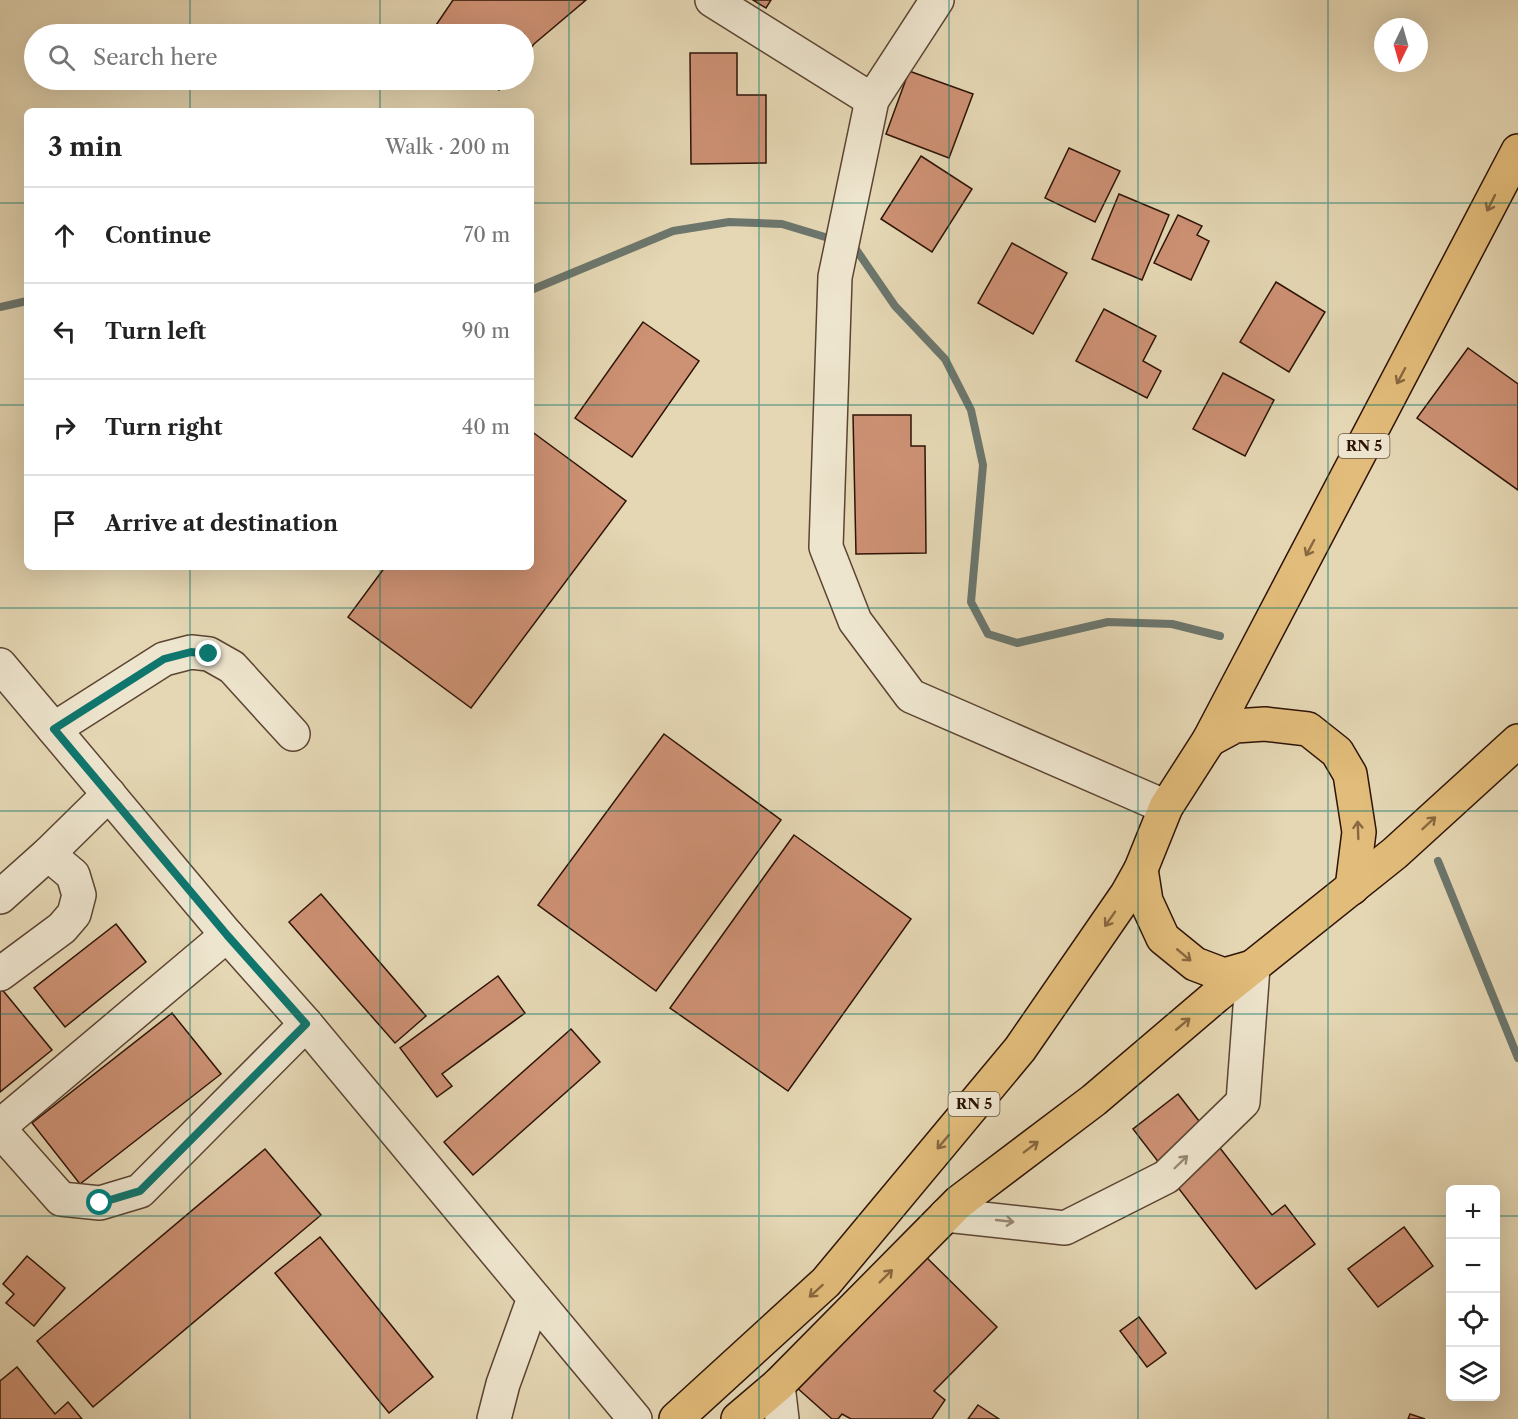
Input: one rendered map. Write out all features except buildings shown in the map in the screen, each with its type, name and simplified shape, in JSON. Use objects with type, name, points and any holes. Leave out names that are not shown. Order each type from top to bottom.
[{"type":"highway","name":"RN 5","points":[[676,1419],[833,1273],[1020,1049],[1127,894],[1141,869],[1166,807],[1209,740],[1518,151]]},
{"type":"highway","points":[[1209,740],[1235,726],[1265,723],[1308,729],[1337,753],[1350,774],[1359,832],[1352,888]]},
{"type":"highway","points":[[738,1419],[778,1385],[959,1202],[1094,1100],[1253,967],[1395,854],[1518,741]]},
{"type":"highway","points":[[1141,869],[1146,901],[1163,938],[1195,964],[1224,975],[1253,967]]},
{"type":"street","points":[[712,0],[872,100]]},
{"type":"street","points":[[937,0],[872,100],[854,186],[836,277],[826,547],[855,621],[911,696],[1166,807]]},
{"type":"street","points":[[54,729],[164,659],[191,652],[209,654],[232,667],[293,734]]},
{"type":"street","points":[[0,665],[227,935],[306,1024],[635,1419]]},
{"type":"street","points":[[0,897],[109,794]]},
{"type":"street","points":[[0,974],[62,928],[74,914],[79,895],[73,875],[48,854]]},
{"type":"street","points":[[227,935],[0,1128],[61,1199],[100,1203],[140,1191],[306,1024]]},
{"type":"street","points":[[946,1215],[1065,1228],[1166,1177],[1243,1102],[1253,967]]},
{"type":"street","points":[[494,1419],[503,1384],[534,1298]]},
{"type":"street","points":[[778,1385],[782,1419]]},
{"type":"waterway","points":[[534,289],[673,231],[729,222],[782,224],[835,240]]},
{"type":"waterway","points":[[850,244],[853,245],[895,306],[945,359],[971,410],[983,465],[971,602],[988,634],[1017,643],[1108,622],[1172,624],[1220,636]]},
{"type":"waterway","points":[[0,307],[24,302]]},
{"type":"waterway","points":[[1438,861],[1518,1058]]},
{"type":"route","points":[[100,1203],[140,1191],[306,1024],[227,935],[54,729],[164,659],[191,652],[209,654]]}]
